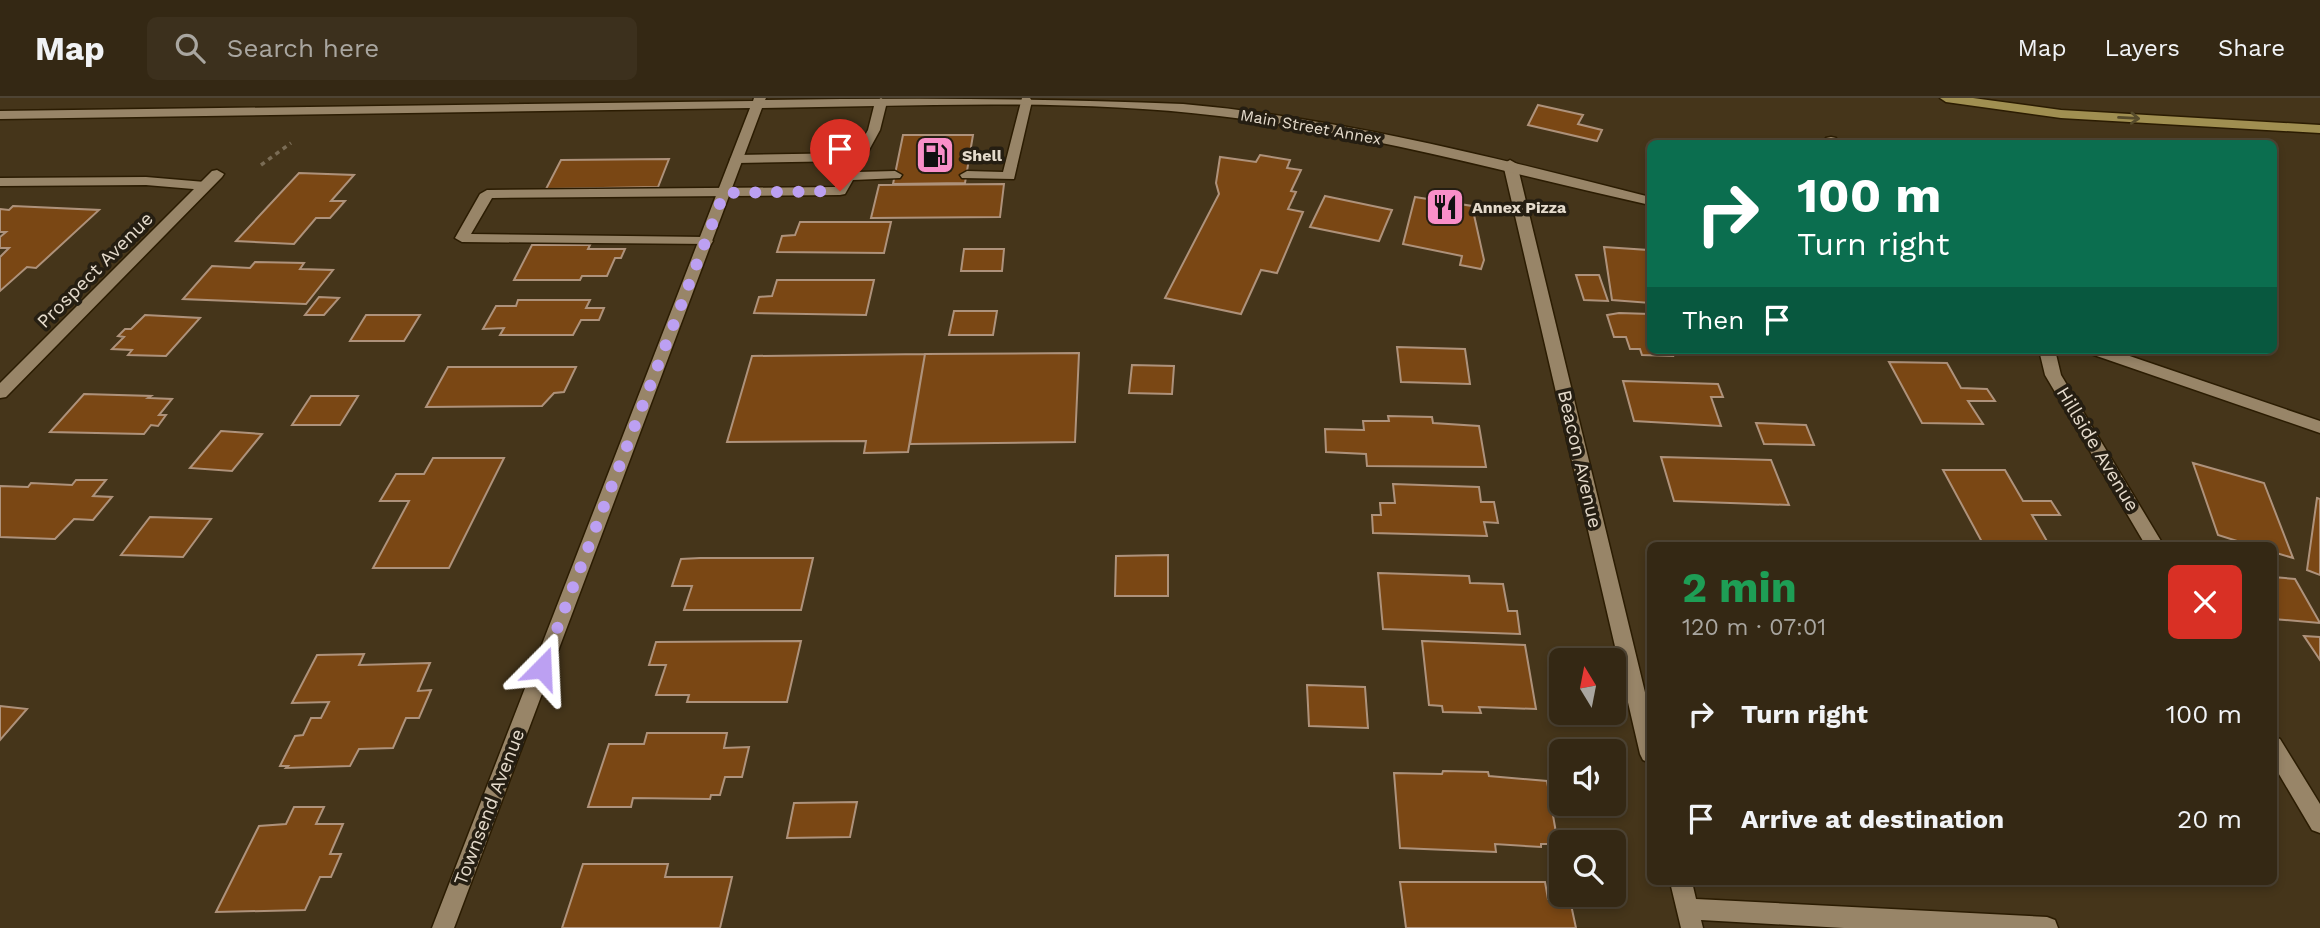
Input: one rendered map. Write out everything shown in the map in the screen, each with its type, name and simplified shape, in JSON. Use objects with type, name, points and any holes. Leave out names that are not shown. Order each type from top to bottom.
[{"type":"main road","points":[[1945,98],[2061,114],[2318,130]]},
{"type":"main road","name":"Main Street Annex","points":[[0,115],[759,101],[1026,102],[1168,108],[1249,116],[1510,164],[1647,200]]},
{"type":"main road","name":"Townsend Avenue","points":[[443,928],[759,101]]},
{"type":"main road","points":[[706,241],[463,238],[486,194],[840,191],[874,130],[881,102]]},
{"type":"main road","points":[[967,175],[1009,176],[1026,102]]},
{"type":"main road","points":[[737,159],[858,157]]},
{"type":"main road","name":"Beacon Avenue","points":[[1510,164],[1647,741]]},
{"type":"main road","name":"Prospect Avenue","points":[[0,393],[217,174]]},
{"type":"main road","points":[[846,176],[895,175]]},
{"type":"main road","points":[[0,182],[146,181],[205,186]]},
{"type":"main road","name":"Hillside Avenue","points":[[2048,354],[2053,375],[2153,542]]},
{"type":"main road","points":[[2108,354],[2320,427]]},
{"type":"main road","points":[[2277,752],[2320,823]]},
{"type":"main road","points":[[1682,885],[1689,918],[2047,928]]},
{"type":"path","points":[[261,166],[293,141]]},
{"type":"building","points":[[1538,105],[1583,115],[1578,124],[1602,130],[1597,141],[1528,125]]},
{"type":"building","name":"Shell","points":[[903,135],[973,135],[965,183],[893,184]]},
{"type":"building","points":[[1260,155],[1290,160],[1287,168],[1301,170],[1291,191],[1296,192],[1288,209],[1303,212],[1277,273],[1261,270],[1241,314],[1165,298],[1219,194],[1216,183],[1220,157],[1256,162]]},
{"type":"building","points":[[669,159],[658,187],[546,189],[561,160]]},
{"type":"building","points":[[299,173],[354,175],[331,201],[345,201],[330,218],[316,218],[294,244],[236,241]]},
{"type":"building","points":[[1004,184],[1000,217],[871,218],[879,185]]},
{"type":"building","points":[[1325,196],[1392,210],[1379,241],[1310,227]]},
{"type":"building","points":[[1415,197],[1472,206],[1484,260],[1481,269],[1460,265],[1462,256],[1403,244]]},
{"type":"building","points":[[13,206],[99,210],[36,268],[27,267],[0,291],[0,257],[9,248],[0,248],[0,237],[6,232],[0,232],[0,209],[9,210]]},
{"type":"building","points":[[800,222],[891,222],[884,253],[777,252],[782,236],[795,235]]},
{"type":"building","points":[[532,245],[590,245],[588,249],[625,249],[621,258],[615,258],[607,276],[582,276],[580,280],[514,280]]},
{"type":"building","points":[[1604,247],[1647,250],[1647,303],[1612,300]]},
{"type":"building","points":[[964,249],[1004,249],[1002,271],[961,271]]},
{"type":"building","points":[[255,262],[304,263],[300,269],[333,270],[306,304],[183,299],[212,266],[250,268]]},
{"type":"building","points":[[1576,275],[1599,275],[1608,301],[1584,300]]},
{"type":"building","points":[[777,280],[874,280],[866,315],[754,313],[759,297],[772,296]]},
{"type":"building","points":[[319,297],[339,298],[324,315],[305,315]]},
{"type":"building","points":[[518,300],[590,300],[586,308],[604,308],[599,320],[581,320],[573,335],[500,335],[504,328],[483,329],[496,306],[516,306]]},
{"type":"building","points":[[954,311],[997,311],[993,335],[949,335]]},
{"type":"building","points":[[1647,314],[1647,354],[1673,356],[1642,355],[1640,349],[1630,349],[1626,337],[1614,337],[1607,315]]},
{"type":"building","points":[[145,315],[200,318],[166,356],[128,355],[132,350],[112,349],[124,337],[118,336],[125,329],[131,329]]},
{"type":"building","points":[[366,315],[420,315],[404,341],[350,341]]},
{"type":"building","points":[[1397,347],[1465,349],[1470,384],[1401,382]]},
{"type":"building","points":[[1079,353],[1075,442],[910,444],[925,354]]},
{"type":"building","points":[[925,354],[908,452],[864,453],[866,441],[727,442],[752,356]]},
{"type":"building","points":[[1889,362],[1947,363],[1961,388],[1987,389],[1995,401],[1968,401],[1983,424],[1922,423]]},
{"type":"building","points":[[1132,365],[1174,366],[1172,394],[1129,393]]},
{"type":"building","points":[[448,367],[576,367],[564,392],[554,393],[542,406],[426,407]]},
{"type":"building","points":[[1623,381],[1718,384],[1723,397],[1711,397],[1721,426],[1634,421]]},
{"type":"building","points":[[84,394],[172,399],[159,415],[166,415],[158,426],[151,425],[144,434],[50,432]]},
{"type":"building","points":[[311,396],[358,396],[340,425],[292,425]]},
{"type":"building","points":[[1388,416],[1432,417],[1433,423],[1479,426],[1486,467],[1367,466],[1366,454],[1326,452],[1325,429],[1364,430],[1363,421],[1389,421]]},
{"type":"building","points":[[1756,423],[1806,425],[1814,445],[1764,444]]},
{"type":"building","points":[[221,431],[262,434],[232,471],[190,468]]},
{"type":"building","points":[[1661,457],[1771,460],[1789,505],[1674,501]]},
{"type":"building","points":[[433,458],[504,458],[449,568],[373,568],[409,501],[380,501],[396,474],[424,474]]},
{"type":"building","points":[[2193,463],[2264,483],[2293,558],[2277,553],[2277,542],[2240,542],[2218,535]]},
{"type":"building","points":[[1943,470],[2005,470],[2023,501],[2051,501],[2060,515],[2032,515],[2047,542],[1982,542]]},
{"type":"building","points":[[76,480],[106,480],[93,496],[112,497],[93,520],[74,519],[55,539],[0,537],[0,486],[28,487],[31,483],[72,485]]},
{"type":"building","points":[[1393,484],[1479,487],[1481,502],[1494,502],[1498,523],[1484,522],[1487,536],[1373,533],[1372,515],[1381,515],[1380,503],[1395,503]]},
{"type":"building","points":[[2317,498],[2320,499],[2320,575],[2307,570]]},
{"type":"building","points":[[150,517],[211,519],[183,557],[121,555]]},
{"type":"building","points":[[1168,555],[1168,596],[1115,596],[1116,556]]},
{"type":"building","points":[[813,558],[801,610],[684,610],[692,586],[672,586],[681,559]]},
{"type":"building","points":[[1378,573],[1469,576],[1470,583],[1503,584],[1508,611],[1517,611],[1520,634],[1383,629]]},
{"type":"building","points":[[2277,577],[2295,579],[2320,623],[2277,619]]},
{"type":"building","points":[[2304,636],[2320,637],[2320,660]]},
{"type":"building","points":[[801,641],[787,702],[687,702],[689,695],[656,695],[666,665],[649,665],[656,642]]},
{"type":"building","points":[[1422,641],[1525,645],[1536,709],[1479,707],[1481,713],[1443,712],[1442,706],[1429,705]]},
{"type":"building","points":[[364,654],[359,665],[430,663],[418,691],[431,690],[419,718],[406,718],[393,748],[359,749],[350,766],[280,766],[295,736],[303,735],[311,718],[321,718],[329,702],[292,703],[317,655]]},
{"type":"building","points":[[1307,685],[1365,687],[1368,728],[1309,726]]},
{"type":"building","points":[[0,706],[27,709],[0,740]]},
{"type":"building","points":[[647,733],[727,733],[724,748],[749,747],[742,777],[725,777],[720,795],[711,795],[710,799],[633,798],[631,807],[588,807],[609,744],[644,744]]},
{"type":"building","points":[[1443,771],[1488,772],[1489,776],[1547,781],[1549,816],[1553,816],[1556,830],[1549,830],[1549,844],[1541,844],[1541,847],[1495,844],[1496,852],[1400,848],[1394,773],[1442,774]]},
{"type":"building","points":[[857,802],[850,837],[787,838],[794,803]]},
{"type":"building","points":[[294,807],[324,807],[316,824],[343,824],[330,854],[341,854],[331,877],[320,877],[305,910],[216,912],[259,826],[286,824]]},
{"type":"building","points":[[583,864],[668,864],[665,877],[732,877],[720,928],[562,928]]},
{"type":"building","points":[[1400,882],[1545,882],[1549,907],[1572,907],[1576,928],[1406,928]]},
{"type":"place","name":"Shell","points":[[935,155]]},
{"type":"place","name":"Annex Pizza","points":[[1445,207]]},
{"type":"route","points":[[542,668],[724,193],[840,191]]}]
